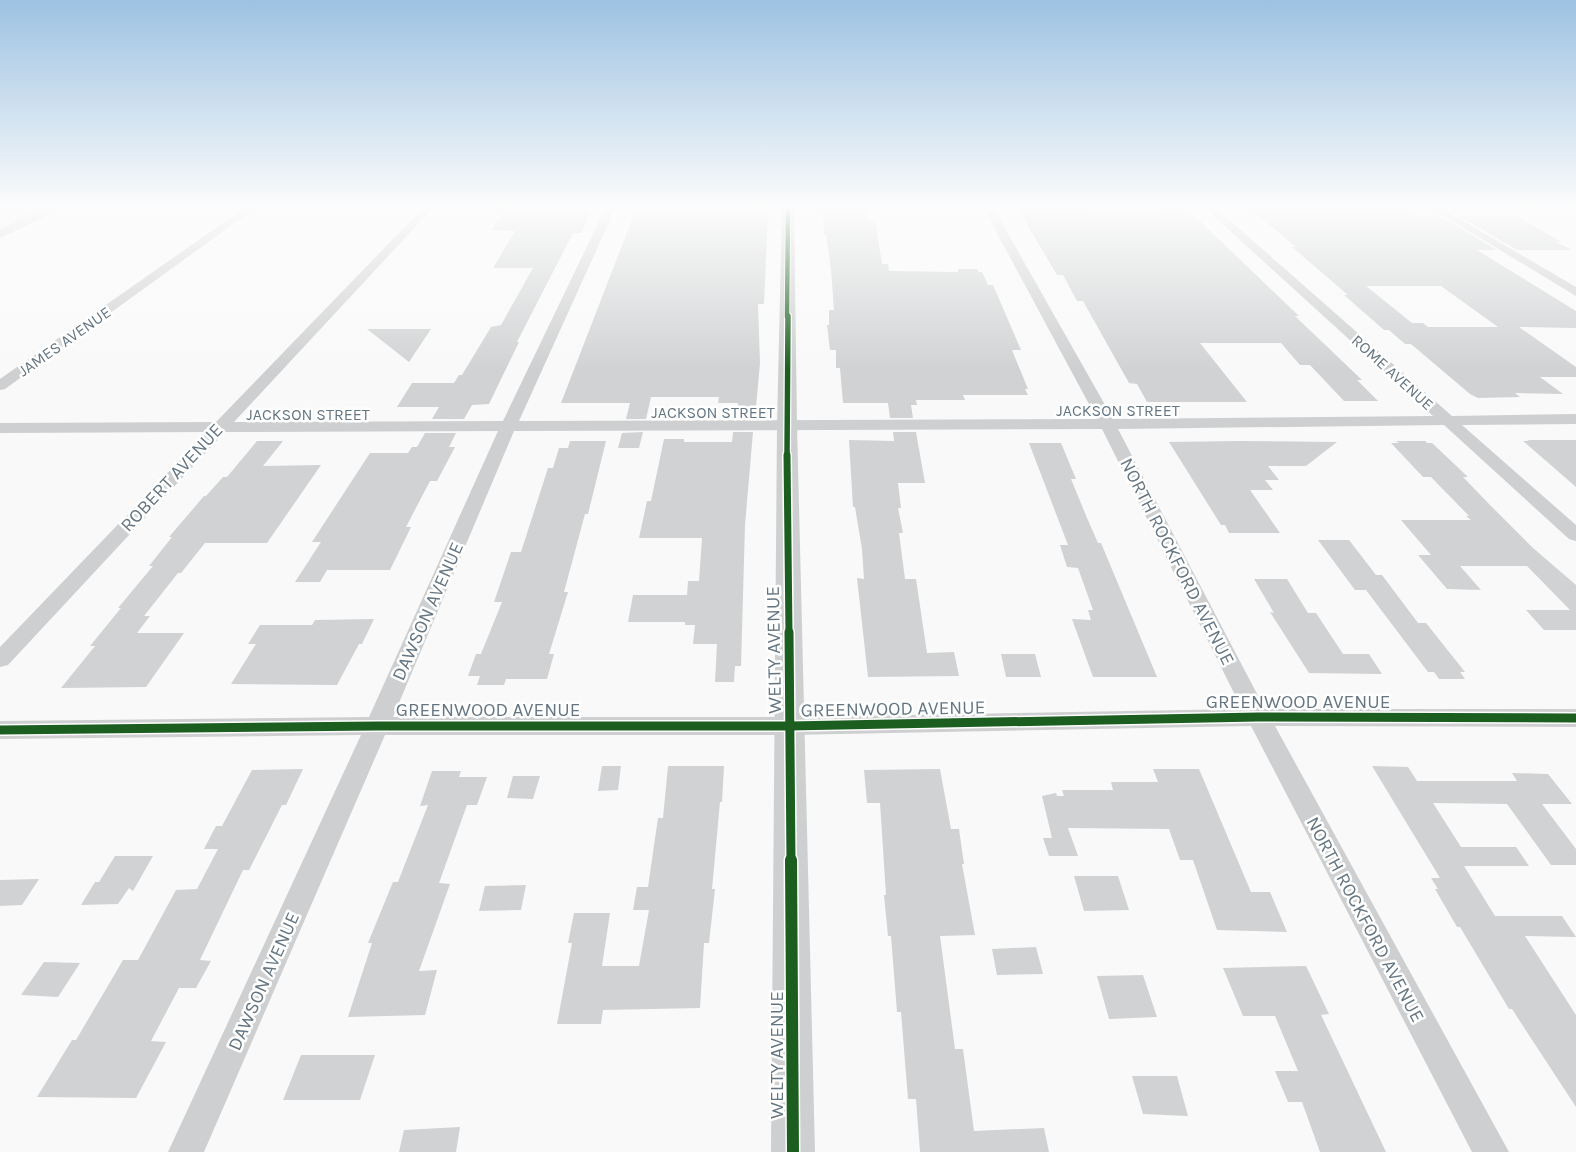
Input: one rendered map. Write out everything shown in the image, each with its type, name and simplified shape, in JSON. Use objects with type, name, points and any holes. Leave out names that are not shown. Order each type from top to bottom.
[{"type":"street","name":"JAMES AVENUE","points":[[0,386],[173,263]]},
{"type":"street","name":"ROBERT AVENUE","points":[[0,660],[375,263]]},
{"type":"street","name":"DAWSON AVENUE","points":[[186,1152],[377,726],[508,427],[584,263]]},
{"type":"street","name":"WELTY AVENUE","points":[[788,263],[787,425],[793,1152]]},
{"type":"street","name":"NORTH ROCKFORD AVENUE","points":[[1019,263],[1108,424],[1258,717],[1491,1152]]},
{"type":"street","name":"ROME AVENUE","points":[[1272,263],[1576,535]]},
{"type":"street","points":[[1528,263],[1576,292]]},
{"type":"street","name":"JACKSON STREET","points":[[0,428],[1108,424],[1576,419]]},
{"type":"street","name":"GREENWOOD AVENUE","points":[[0,730],[377,726],[790,726],[1258,717],[1576,718]]},
{"type":"building","points":[[496,263],[558,263],[517,342],[519,342],[489,404],[472,405],[464,419],[432,419],[439,407],[397,407],[412,383],[454,383],[459,375],[462,375],[491,327],[501,325],[533,268],[493,268]]},
{"type":"building","points":[[615,263],[766,263],[764,304],[758,304],[760,363],[755,418],[736,418],[738,403],[718,403],[719,397],[651,397],[646,419],[626,419],[630,403],[561,403]]},
{"type":"building","points":[[830,263],[882,263],[888,264],[889,271],[958,272],[958,269],[977,269],[979,272],[982,272],[988,285],[993,285],[1021,350],[1012,350],[1028,389],[1025,389],[1028,395],[963,395],[965,400],[916,400],[917,405],[911,405],[913,418],[890,418],[888,403],[843,403],[840,368],[836,368],[836,350],[830,350],[827,325],[829,325],[829,310],[834,310]]},
{"type":"building","points":[[1050,263],[1243,263],[1299,316],[1295,316],[1362,380],[1357,380],[1378,401],[1344,401],[1310,365],[1300,365],[1281,343],[1200,343],[1247,402],[1147,402],[1137,384],[1129,383],[1083,301],[1077,301],[1063,275],[1057,275]]},
{"type":"building","points":[[1310,263],[1498,263],[1576,311],[1576,328],[1519,327],[1576,367],[1576,377],[1540,377],[1563,394],[1515,393],[1520,397],[1478,398],[1470,394],[1411,344],[1405,344],[1389,330],[1384,330],[1344,295],[1348,295]],"holes":[[[1366,286],[1441,286],[1498,327],[1428,327],[1423,323],[1412,323]]]},
{"type":"building","points":[[367,329],[431,329],[409,362]]},
{"type":"building","points":[[643,432],[639,448],[618,448],[622,433]]},
{"type":"building","points":[[733,432],[753,432],[745,525],[741,666],[735,666],[734,682],[715,682],[717,644],[693,644],[695,625],[685,625],[685,622],[628,622],[633,595],[687,595],[688,581],[699,581],[702,538],[639,538],[647,501],[651,501],[664,439],[684,439],[684,442],[732,442]]},
{"type":"building","points":[[893,432],[916,432],[925,483],[898,483],[901,508],[898,508],[903,533],[899,533],[905,579],[916,579],[927,653],[954,652],[959,676],[868,677],[857,578],[864,579],[862,549],[855,507],[853,507],[849,440],[894,441]]},
{"type":"building","points":[[425,433],[456,433],[449,447],[455,447],[437,481],[430,481],[406,527],[411,527],[390,570],[327,570],[320,582],[295,582],[321,542],[312,542],[370,453],[408,453],[412,447],[417,447]]},
{"type":"building","points":[[1527,440],[1576,440],[1576,487],[1523,441],[1529,441]]},
{"type":"building","points":[[257,441],[283,441],[263,466],[321,465],[267,543],[205,543],[181,573],[178,573],[144,616],[150,616],[137,633],[184,633],[146,687],[61,688],[95,646],[90,646],[121,608],[118,608],[153,566],[149,566],[172,537],[169,537],[204,496],[223,477],[227,477]]},
{"type":"building","points":[[570,441],[606,441],[588,514],[585,514],[564,592],[568,592],[549,654],[554,654],[547,679],[506,679],[504,685],[477,685],[480,676],[468,676],[476,654],[481,654],[502,602],[494,602],[511,552],[521,552],[548,468],[553,468],[559,448],[568,448]]},
{"type":"building","points":[[1396,441],[1425,441],[1432,443],[1468,477],[1463,477],[1533,548],[1576,585],[1576,630],[1544,630],[1526,610],[1570,610],[1527,566],[1460,566],[1481,590],[1447,589],[1418,555],[1431,555],[1401,520],[1471,520],[1431,477],[1423,477],[1391,443],[1399,443]]},
{"type":"building","points":[[1169,442],[1337,442],[1306,466],[1268,466],[1279,480],[1265,480],[1273,490],[1250,490],[1280,533],[1229,533],[1225,525],[1221,525]]},
{"type":"building","points":[[1029,443],[1061,443],[1076,479],[1071,479],[1087,518],[1098,543],[1101,543],[1157,677],[1093,677],[1072,619],[1091,620],[1088,610],[1093,610],[1078,568],[1067,567],[1060,545],[1068,545]]},
{"type":"building","points":[[1318,540],[1349,540],[1376,575],[1382,575],[1418,623],[1426,623],[1465,672],[1460,672],[1465,679],[1439,679],[1434,672],[1428,672],[1366,590],[1355,590]]},
{"type":"building","points":[[1254,579],[1287,579],[1308,613],[1316,613],[1343,654],[1369,654],[1382,674],[1309,673],[1270,612],[1274,613]]},
{"type":"building","points":[[374,619],[362,644],[359,644],[337,685],[231,684],[256,644],[248,644],[260,625],[312,625],[315,620]]},
{"type":"building","points":[[1001,654],[1035,654],[1041,677],[1006,677]]},
{"type":"building","points":[[602,766],[621,766],[618,790],[598,791]]},
{"type":"building","points":[[668,766],[724,766],[722,802],[720,802],[712,889],[715,889],[709,943],[704,943],[700,1008],[603,1010],[601,1024],[557,1024],[572,943],[568,943],[574,913],[610,913],[602,966],[639,966],[649,910],[633,910],[637,887],[648,887],[658,818],[663,818]]},
{"type":"building","points":[[1372,766],[1408,767],[1417,781],[1517,781],[1512,773],[1548,774],[1572,804],[1542,804],[1576,849],[1576,865],[1551,865],[1507,804],[1433,803],[1461,847],[1516,847],[1529,866],[1464,866],[1495,916],[1562,916],[1576,937],[1525,936],[1576,1015],[1576,1107],[1512,1009],[1509,1009],[1460,927],[1457,927],[1435,889],[1438,889],[1431,878],[1440,878]]},
{"type":"building","points":[[303,769],[286,805],[282,805],[249,870],[243,870],[200,960],[211,961],[196,988],[179,988],[151,1041],[166,1042],[136,1098],[37,1097],[72,1040],[76,1040],[123,960],[138,960],[176,890],[197,889],[218,849],[204,849],[216,826],[222,826],[252,770]]},
{"type":"building","points":[[940,769],[951,829],[959,829],[964,864],[962,864],[975,935],[940,936],[955,1049],[963,1049],[974,1131],[1044,1128],[1049,1152],[920,1152],[916,1099],[908,1099],[901,1012],[897,1012],[891,936],[888,936],[884,895],[886,895],[880,803],[867,803],[864,770]]},
{"type":"building","points":[[1153,769],[1199,769],[1251,892],[1270,892],[1287,932],[1217,930],[1193,860],[1180,860],[1169,829],[1068,828],[1078,856],[1049,856],[1043,838],[1052,838],[1042,796],[1056,793],[1057,796],[1064,796],[1062,790],[1113,790],[1111,782],[1158,782]]},
{"type":"building","points":[[432,771],[461,771],[459,777],[487,777],[477,805],[467,805],[439,883],[450,884],[419,971],[437,970],[425,1015],[348,1017],[372,943],[368,943],[393,882],[398,882],[428,805],[420,806]]},
{"type":"building","points":[[513,776],[540,776],[533,799],[507,798]]},
{"type":"building","points":[[115,856],[153,856],[133,891],[129,888],[118,904],[81,905],[95,882],[99,882]]},
{"type":"building","points":[[1074,876],[1118,876],[1129,910],[1084,911]]},
{"type":"building","points":[[39,879],[22,905],[0,906],[0,880]]},
{"type":"building","points":[[526,885],[521,910],[479,911],[485,886]]},
{"type":"building","points":[[1036,947],[1043,974],[997,975],[992,949]]},
{"type":"building","points":[[44,962],[80,963],[58,997],[21,995]]},
{"type":"building","points":[[1306,966],[1329,1014],[1321,1015],[1386,1152],[1320,1152],[1302,1102],[1288,1102],[1275,1071],[1298,1071],[1275,1016],[1243,1016],[1223,968]]},
{"type":"building","points":[[1143,975],[1157,1017],[1109,1019],[1097,976]]},
{"type":"building","points":[[301,1055],[375,1055],[360,1100],[283,1100]]},
{"type":"building","points":[[1132,1076],[1177,1076],[1188,1116],[1143,1114]]},
{"type":"building","points":[[460,1127],[456,1152],[399,1152],[404,1130]]},
{"type":"cycle path","points":[[788,263],[787,425],[793,1152]]},
{"type":"cycle path","points":[[0,730],[377,726],[790,726],[1258,717],[1576,718]]}]
